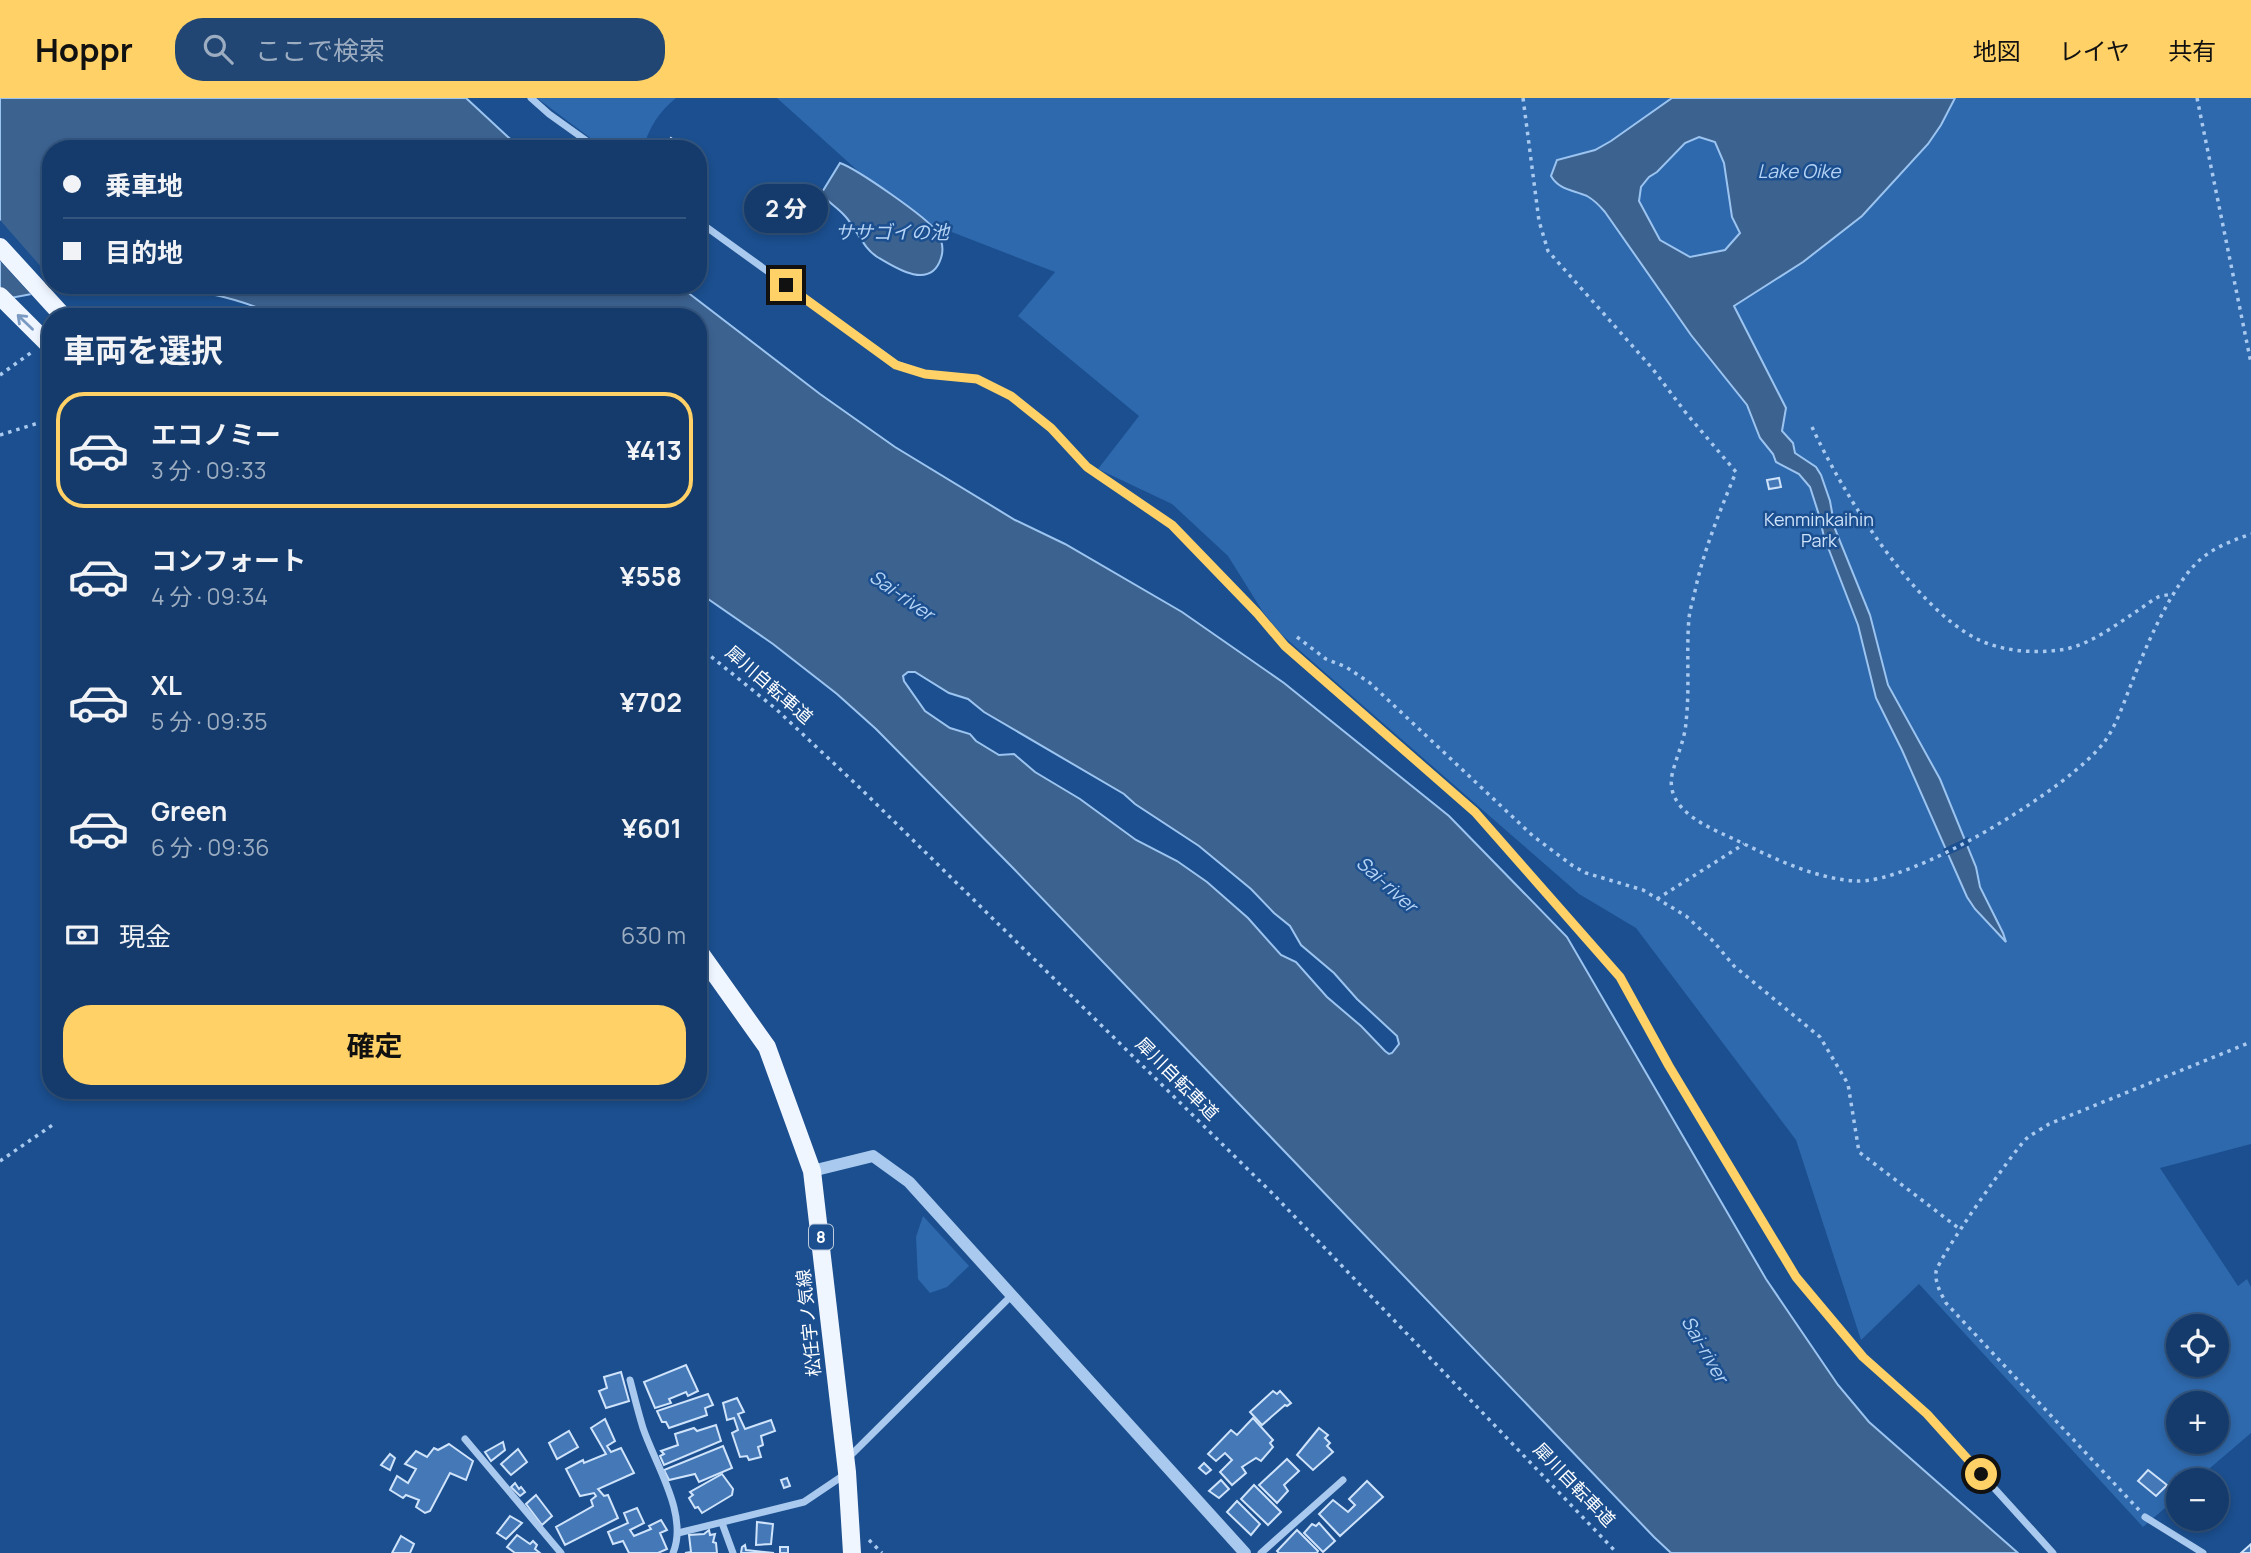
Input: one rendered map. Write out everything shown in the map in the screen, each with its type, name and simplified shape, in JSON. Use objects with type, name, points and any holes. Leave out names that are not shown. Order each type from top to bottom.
[{"type":"main road","points":[[0,247],[42,293]]},
{"type":"main road","points":[[43,294],[56,308]]},
{"type":"main road","points":[[0,296],[42,342]]},
{"type":"main road","name":"松任宇ノ気線","points":[[707,963],[767,1047],[812,1171],[846,1466],[852,1553]]},
{"type":"street","points":[[531,98],[585,140]]},
{"type":"street","points":[[707,227],[896,365],[925,374],[977,379],[1011,396],[1051,428],[1087,467],[1172,525],[1285,646],[1475,812],[1620,977],[1669,1066],[1796,1277],[1863,1357],[1927,1414],[2053,1553]]},
{"type":"street","points":[[812,1171],[873,1156],[909,1182],[1245,1553]]},
{"type":"street","points":[[678,1533],[804,1502],[846,1466],[1011,1296]]},
{"type":"street","points":[[630,1380],[643,1428],[673,1503],[678,1533],[673,1553]]},
{"type":"street","points":[[465,1439],[561,1553]]},
{"type":"street","points":[[1261,1553],[1343,1480]]},
{"type":"street","points":[[2145,1517],[2203,1553]]},
{"type":"street","points":[[722,1523],[733,1553]]},
{"type":"path","points":[[1523,98],[1539,221],[1548,251],[1651,368],[1736,472],[1708,542],[1689,616],[1686,722],[1671,778],[1672,792],[1685,811],[1702,825],[1800,868],[1856,881],[1895,875],[1973,840],[2077,769],[2104,742],[2114,726],[2174,594],[2200,560],[2217,547],[2251,534]]},
{"type":"path","points":[[2197,98],[2251,363]]},
{"type":"path","points":[[0,375],[42,349]]},
{"type":"path","points":[[0,435],[42,422]]},
{"type":"path","points":[[1812,427],[1853,502],[1896,563],[1946,618],[1978,639],[1995,646],[2036,653],[2068,648],[2099,636],[2158,597],[2174,594]]},
{"type":"path","points":[[1265,623],[1274,622],[1326,659],[1346,667],[1370,682],[1533,836],[1573,866],[1586,873],[1643,890],[1686,916],[1734,966],[1820,1037],[1848,1084],[1858,1152],[1961,1230]]},
{"type":"path","name":"犀川自転車道","points":[[707,653],[776,709],[859,787],[1273,1195],[1617,1553]]},
{"type":"path","points":[[1657,899],[1744,844]]},
{"type":"path","points":[[2145,1517],[1946,1303],[1938,1287],[1936,1270],[2011,1156],[2027,1138],[2049,1124],[2251,1042]]},
{"type":"path","points":[[0,1161],[54,1124]]},
{"type":"green space","points":[[537,98],[676,98],[655,120],[646,140],[593,140]]},
{"type":"green space","name":"Kenminkaihin Park","points":[[777,98],[2251,98],[2251,1144],[2160,1168],[2238,1286],[2247,1279],[2251,1287],[2251,1433],[2229,1452],[2229,1391],[2166,1391],[2166,1454],[2226,1454],[2210,1468],[2166,1468],[2166,1507],[2143,1527],[1919,1284],[1861,1340],[1796,1140],[1636,928],[1579,894],[1282,635],[1263,612],[1228,556],[1172,504],[1098,469],[1139,416],[1018,316],[1055,272],[931,224],[868,180]]},
{"type":"green space","points":[[923,1216],[969,1266],[947,1287],[930,1293],[918,1279],[916,1237]]},
{"type":"water","points":[[0,98],[466,98],[511,140],[42,140],[42,292],[0,300]]},
{"type":"water","name":"Lake Oike","points":[[1672,98],[1955,98],[1928,144],[1862,216],[1803,262],[1734,306],[1786,408],[1782,431],[1793,443],[1795,453],[1816,467],[1821,475],[1830,501],[1835,529],[1870,615],[1888,685],[1940,779],[1976,867],[1980,887],[2006,942],[1967,897],[1876,698],[1858,625],[1824,537],[1810,487],[1799,474],[1776,462],[1760,438],[1747,405],[1691,335],[1605,212],[1587,196],[1562,187],[1551,176],[1557,160],[1595,150]],"holes":[[[1699,137],[1715,142],[1724,163],[1732,217],[1740,233],[1725,250],[1690,257],[1660,240],[1639,201],[1641,187],[1685,143]]]},
{"type":"water","name":"ササゴイの池","points":[[840,163],[892,194],[931,225],[942,245],[942,255],[936,268],[930,273],[913,274],[873,254],[845,216],[821,194]]},
{"type":"water","name":"Sai-river","points":[[208,294],[690,294],[820,394],[895,447],[1015,520],[1065,544],[1182,612],[1284,683],[1449,816],[1567,937],[1766,1279],[1838,1385],[1869,1422],[2018,1553],[1671,1553],[1654,1537],[1014,869],[876,729],[837,694],[773,644],[707,598],[707,308],[258,308]],"holes":[[[908,672],[915,672],[949,693],[968,699],[984,712],[1124,794],[1199,846],[1290,926],[1301,945],[1334,973],[1357,999],[1397,1036],[1399,1044],[1392,1053],[1385,1051],[1327,997],[1296,962],[1281,955],[1248,918],[1207,882],[1177,861],[1136,840],[1080,799],[1035,772],[1014,754],[999,755],[976,741],[970,734],[950,728],[925,711],[903,676]]]},
{"type":"pier","points":[[0,220],[42,268],[42,294],[51,294],[33,297],[0,261]]},
{"type":"pier","points":[[1968,837],[1970,845],[1946,856],[1943,849]]},
{"type":"building","points":[[1779,478],[1781,487],[1769,489],[1767,480]]},
{"type":"building","points":[[686,1365],[698,1391],[688,1396],[686,1392],[669,1399],[671,1403],[655,1408],[644,1382]]},
{"type":"building","points":[[621,1372],[629,1401],[606,1408],[599,1391],[607,1388],[604,1377]]},
{"type":"building","points":[[1273,1391],[1277,1394],[1280,1391],[1291,1403],[1262,1425],[1250,1412]]},
{"type":"building","points":[[708,1394],[713,1405],[705,1408],[707,1415],[669,1428],[666,1422],[662,1422],[657,1411]]},
{"type":"building","points":[[737,1398],[744,1412],[738,1414],[745,1429],[771,1420],[775,1431],[761,1436],[763,1445],[758,1447],[761,1457],[749,1460],[747,1456],[740,1457],[732,1433],[738,1430],[734,1418],[727,1420],[723,1403]]},
{"type":"building","points":[[1253,1418],[1273,1440],[1270,1443],[1273,1447],[1261,1461],[1256,1458],[1242,1467],[1246,1473],[1232,1485],[1220,1472],[1232,1460],[1225,1453],[1216,1461],[1208,1454],[1231,1430],[1237,1435]]},
{"type":"building","points":[[605,1419],[615,1441],[607,1446],[611,1452],[621,1448],[634,1473],[598,1489],[604,1496],[608,1495],[618,1518],[565,1545],[556,1527],[593,1506],[591,1500],[596,1496],[594,1493],[580,1496],[566,1469],[583,1460],[584,1463],[606,1454],[591,1428]]},
{"type":"building","points":[[716,1425],[721,1441],[664,1465],[660,1456],[664,1454],[661,1451],[678,1445],[675,1434]]},
{"type":"building","points":[[1319,1428],[1328,1435],[1325,1438],[1330,1443],[1327,1446],[1333,1452],[1313,1470],[1297,1455]]},
{"type":"building","points":[[569,1431],[578,1447],[557,1459],[549,1443]]},
{"type":"building","points":[[503,1442],[505,1450],[491,1461],[485,1452]]},
{"type":"building","points":[[449,1444],[473,1461],[466,1480],[450,1473],[430,1511],[425,1513],[416,1507],[419,1500],[406,1495],[403,1498],[390,1490],[397,1476],[408,1483],[416,1469],[405,1464],[416,1451],[427,1457],[434,1448],[438,1450]]},
{"type":"building","points":[[723,1446],[732,1468],[699,1482],[695,1474],[669,1480],[664,1470]]},
{"type":"building","points":[[518,1449],[527,1462],[511,1475],[501,1464]]},
{"type":"building","points":[[390,1454],[395,1458],[390,1470],[381,1465]]},
{"type":"building","points":[[1287,1459],[1299,1471],[1284,1485],[1288,1491],[1277,1503],[1259,1485]]},
{"type":"building","points":[[1204,1463],[1211,1470],[1206,1474],[1199,1468]]},
{"type":"building","points":[[2148,1470],[2166,1486],[2156,1496],[2138,1481]]},
{"type":"building","points":[[722,1474],[733,1489],[732,1495],[702,1513],[689,1498],[693,1495],[690,1492]]},
{"type":"building","points":[[787,1478],[790,1486],[784,1488],[781,1480]]},
{"type":"building","points":[[1221,1480],[1229,1489],[1219,1498],[1209,1491]]},
{"type":"building","points":[[1367,1481],[1383,1497],[1340,1536],[1319,1514],[1333,1500],[1348,1512],[1355,1505],[1349,1499]]},
{"type":"building","points":[[515,1483],[525,1492],[520,1496],[511,1487]]},
{"type":"building","points":[[1254,1485],[1281,1512],[1268,1525],[1241,1499]]},
{"type":"building","points":[[536,1495],[552,1516],[542,1525],[526,1504]]},
{"type":"building","points":[[1237,1501],[1260,1524],[1251,1535],[1227,1512]]},
{"type":"building","points":[[637,1508],[644,1523],[630,1530],[634,1536],[651,1529],[649,1526],[661,1520],[667,1530],[660,1533],[667,1549],[658,1553],[629,1553],[623,1541],[613,1544],[608,1532],[628,1523],[624,1513]]},
{"type":"building","points":[[510,1516],[522,1523],[506,1539],[497,1533]]},
{"type":"building","points":[[757,1522],[773,1524],[771,1544],[756,1545]]},
{"type":"building","points":[[1319,1523],[1335,1541],[1323,1552],[1304,1533],[1312,1524],[1316,1526]]},
{"type":"building","points":[[709,1530],[710,1535],[715,1534],[713,1542],[716,1543],[717,1553],[685,1553],[691,1552],[689,1535],[704,1534]]},
{"type":"building","points":[[1297,1530],[1318,1551],[1317,1553],[1277,1551]]},
{"type":"building","points":[[517,1535],[530,1544],[533,1541],[537,1545],[535,1549],[540,1553],[515,1553],[507,1547]]},
{"type":"building","points":[[401,1536],[414,1544],[410,1553],[392,1553]]},
{"type":"building","points":[[2251,1544],[2251,1553],[2241,1553]]},
{"type":"building","points":[[745,1545],[746,1550],[774,1553],[741,1553]]},
{"type":"building","points":[[780,1547],[788,1547],[788,1553],[780,1553]]},
{"type":"route","points":[[786,285],[896,365],[925,374],[977,379],[1011,396],[1051,428],[1087,467],[1172,525],[1285,646],[1475,812],[1620,977],[1669,1066],[1796,1277],[1863,1357],[1927,1414],[1981,1474]]}]
